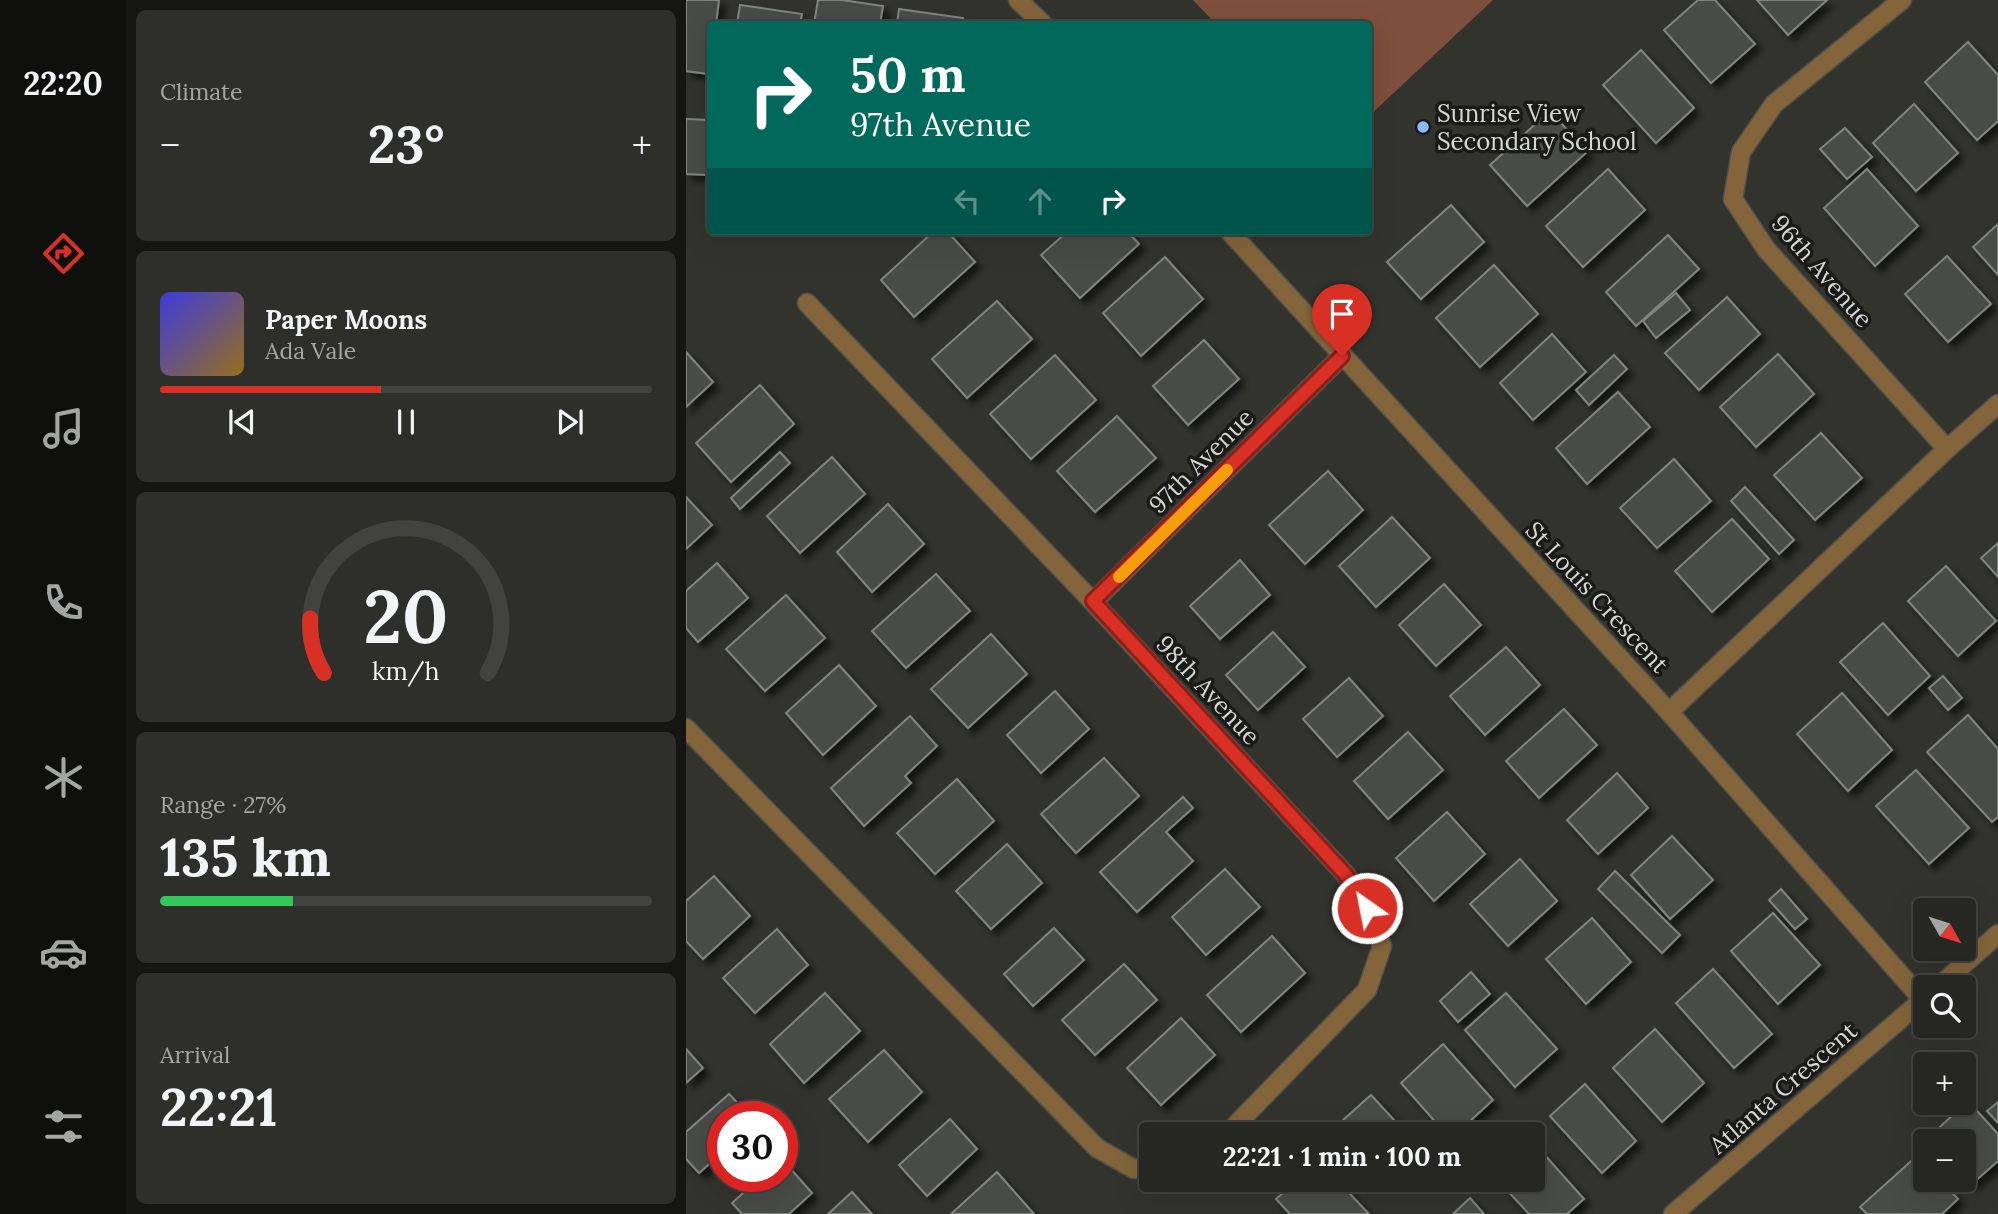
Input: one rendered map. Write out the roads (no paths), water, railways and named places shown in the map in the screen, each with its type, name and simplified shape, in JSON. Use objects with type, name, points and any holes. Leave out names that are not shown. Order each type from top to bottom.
[{"type":"street","points":[[1018,0],[1040,21]]},
{"type":"street","name":"96th Avenue","points":[[1902,0],[1774,104],[1741,152],[1733,199],[1766,249],[1947,449]]},
{"type":"street","name":"St Louis Crescent","points":[[1233,235],[1669,712],[1913,987]]},
{"type":"street","name":"98th Avenue","points":[[807,303],[1093,601],[1346,875],[1367,908],[1382,946],[1367,990],[1239,1122]]},
{"type":"street","name":"97th Avenue","points":[[1093,601],[1342,356]]},
{"type":"street","points":[[1669,712],[1998,404]]},
{"type":"street","points":[[686,728],[1097,1148],[1134,1169],[1139,1169]]},
{"type":"street","points":[[1952,975],[1998,934]]},
{"type":"street","name":"Atlanta Crescent","points":[[1673,1214],[1913,1008]]},
{"type":"place","name":"Sunrise View Secondary School","points":[[1423,127]]}]
